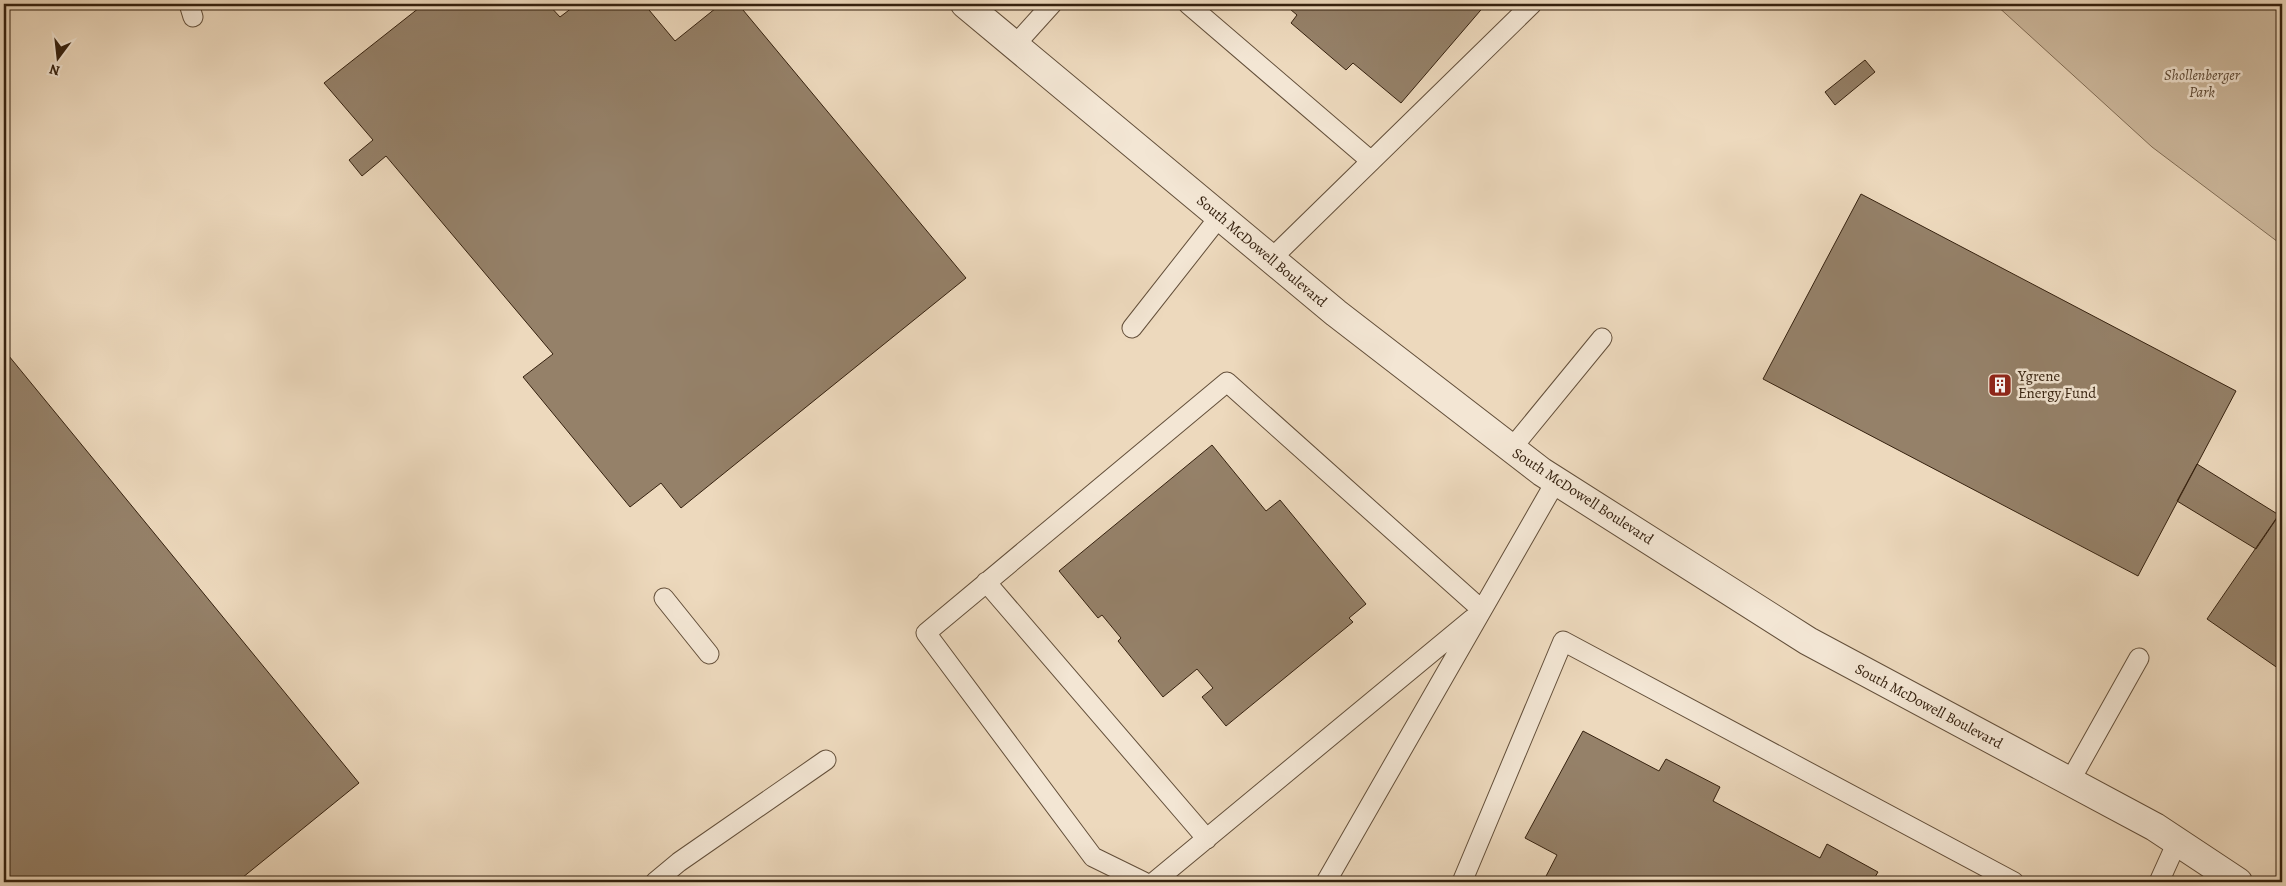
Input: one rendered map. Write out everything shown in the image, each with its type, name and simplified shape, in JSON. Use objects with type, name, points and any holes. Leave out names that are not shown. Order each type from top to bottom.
[{"type":"street","name":"South McDowell Boulevard","points":[[965,4],[1336,312],[1556,481],[1808,641],[2155,827],[2238,882]]},
{"type":"lane","points":[[1015,45],[1052,4]]},
{"type":"lane","points":[[1188,4],[1372,161]]},
{"type":"lane","points":[[1271,259],[1532,4]]},
{"type":"lane","points":[[1132,328],[1220,216]]},
{"type":"lane","points":[[1512,449],[1602,338]]},
{"type":"lane","points":[[1144,882],[1093,857],[926,633],[1227,382],[1482,610]]},
{"type":"lane","points":[[1326,882],[1556,481]]},
{"type":"lane","points":[[986,582],[1207,839]]},
{"type":"lane","points":[[664,598],[709,654]]},
{"type":"lane","points":[[1154,882],[1482,610]]},
{"type":"lane","points":[[1462,882],[1563,641],[2014,882]]},
{"type":"lane","points":[[2070,781],[2139,658]]},
{"type":"lane","points":[[655,882],[679,862],[826,760]]},
{"type":"lane","points":[[2159,882],[2177,842]]},
{"type":"green space","name":"Shollenberger Park","points":[[1995,4],[2282,4],[2282,245],[2152,147]]},
{"type":"building","points":[[424,4],[548,4],[560,17],[577,4],[644,4],[675,41],[721,4],[738,4],[966,278],[681,508],[661,483],[630,507],[523,377],[553,354],[386,156],[362,176],[349,160],[373,140],[324,83]]},
{"type":"building","points":[[1284,4],[1486,4],[1401,103],[1353,63],[1346,70],[1291,23],[1297,15]]},
{"type":"building","points":[[1865,60],[1875,72],[1835,105],[1825,92]]},
{"type":"building","name":"Ygrene Energy Fund","points":[[1861,194],[2236,391],[2138,576],[1763,379]]},
{"type":"building","points":[[4,350],[359,783],[237,882],[4,882]]},
{"type":"building","points":[[1212,445],[1266,511],[1280,500],[1366,604],[1349,618],[1353,622],[1226,726],[1202,697],[1213,688],[1197,669],[1163,697],[1118,641],[1121,638],[1102,615],[1098,618],[1059,571]]},
{"type":"building","points":[[2197,464],[2279,515],[2256,549],[2177,501]]},
{"type":"building","points":[[2282,510],[2282,671],[2207,619]]},
{"type":"building","points":[[1583,731],[1659,771],[1666,759],[1720,787],[1713,801],[1820,858],[1827,844],[1878,872],[1872,882],[1543,882],[1557,855],[1525,838]]},
{"type":"place","name":"Ygrene Energy Fund","points":[[2000,385]]}]
